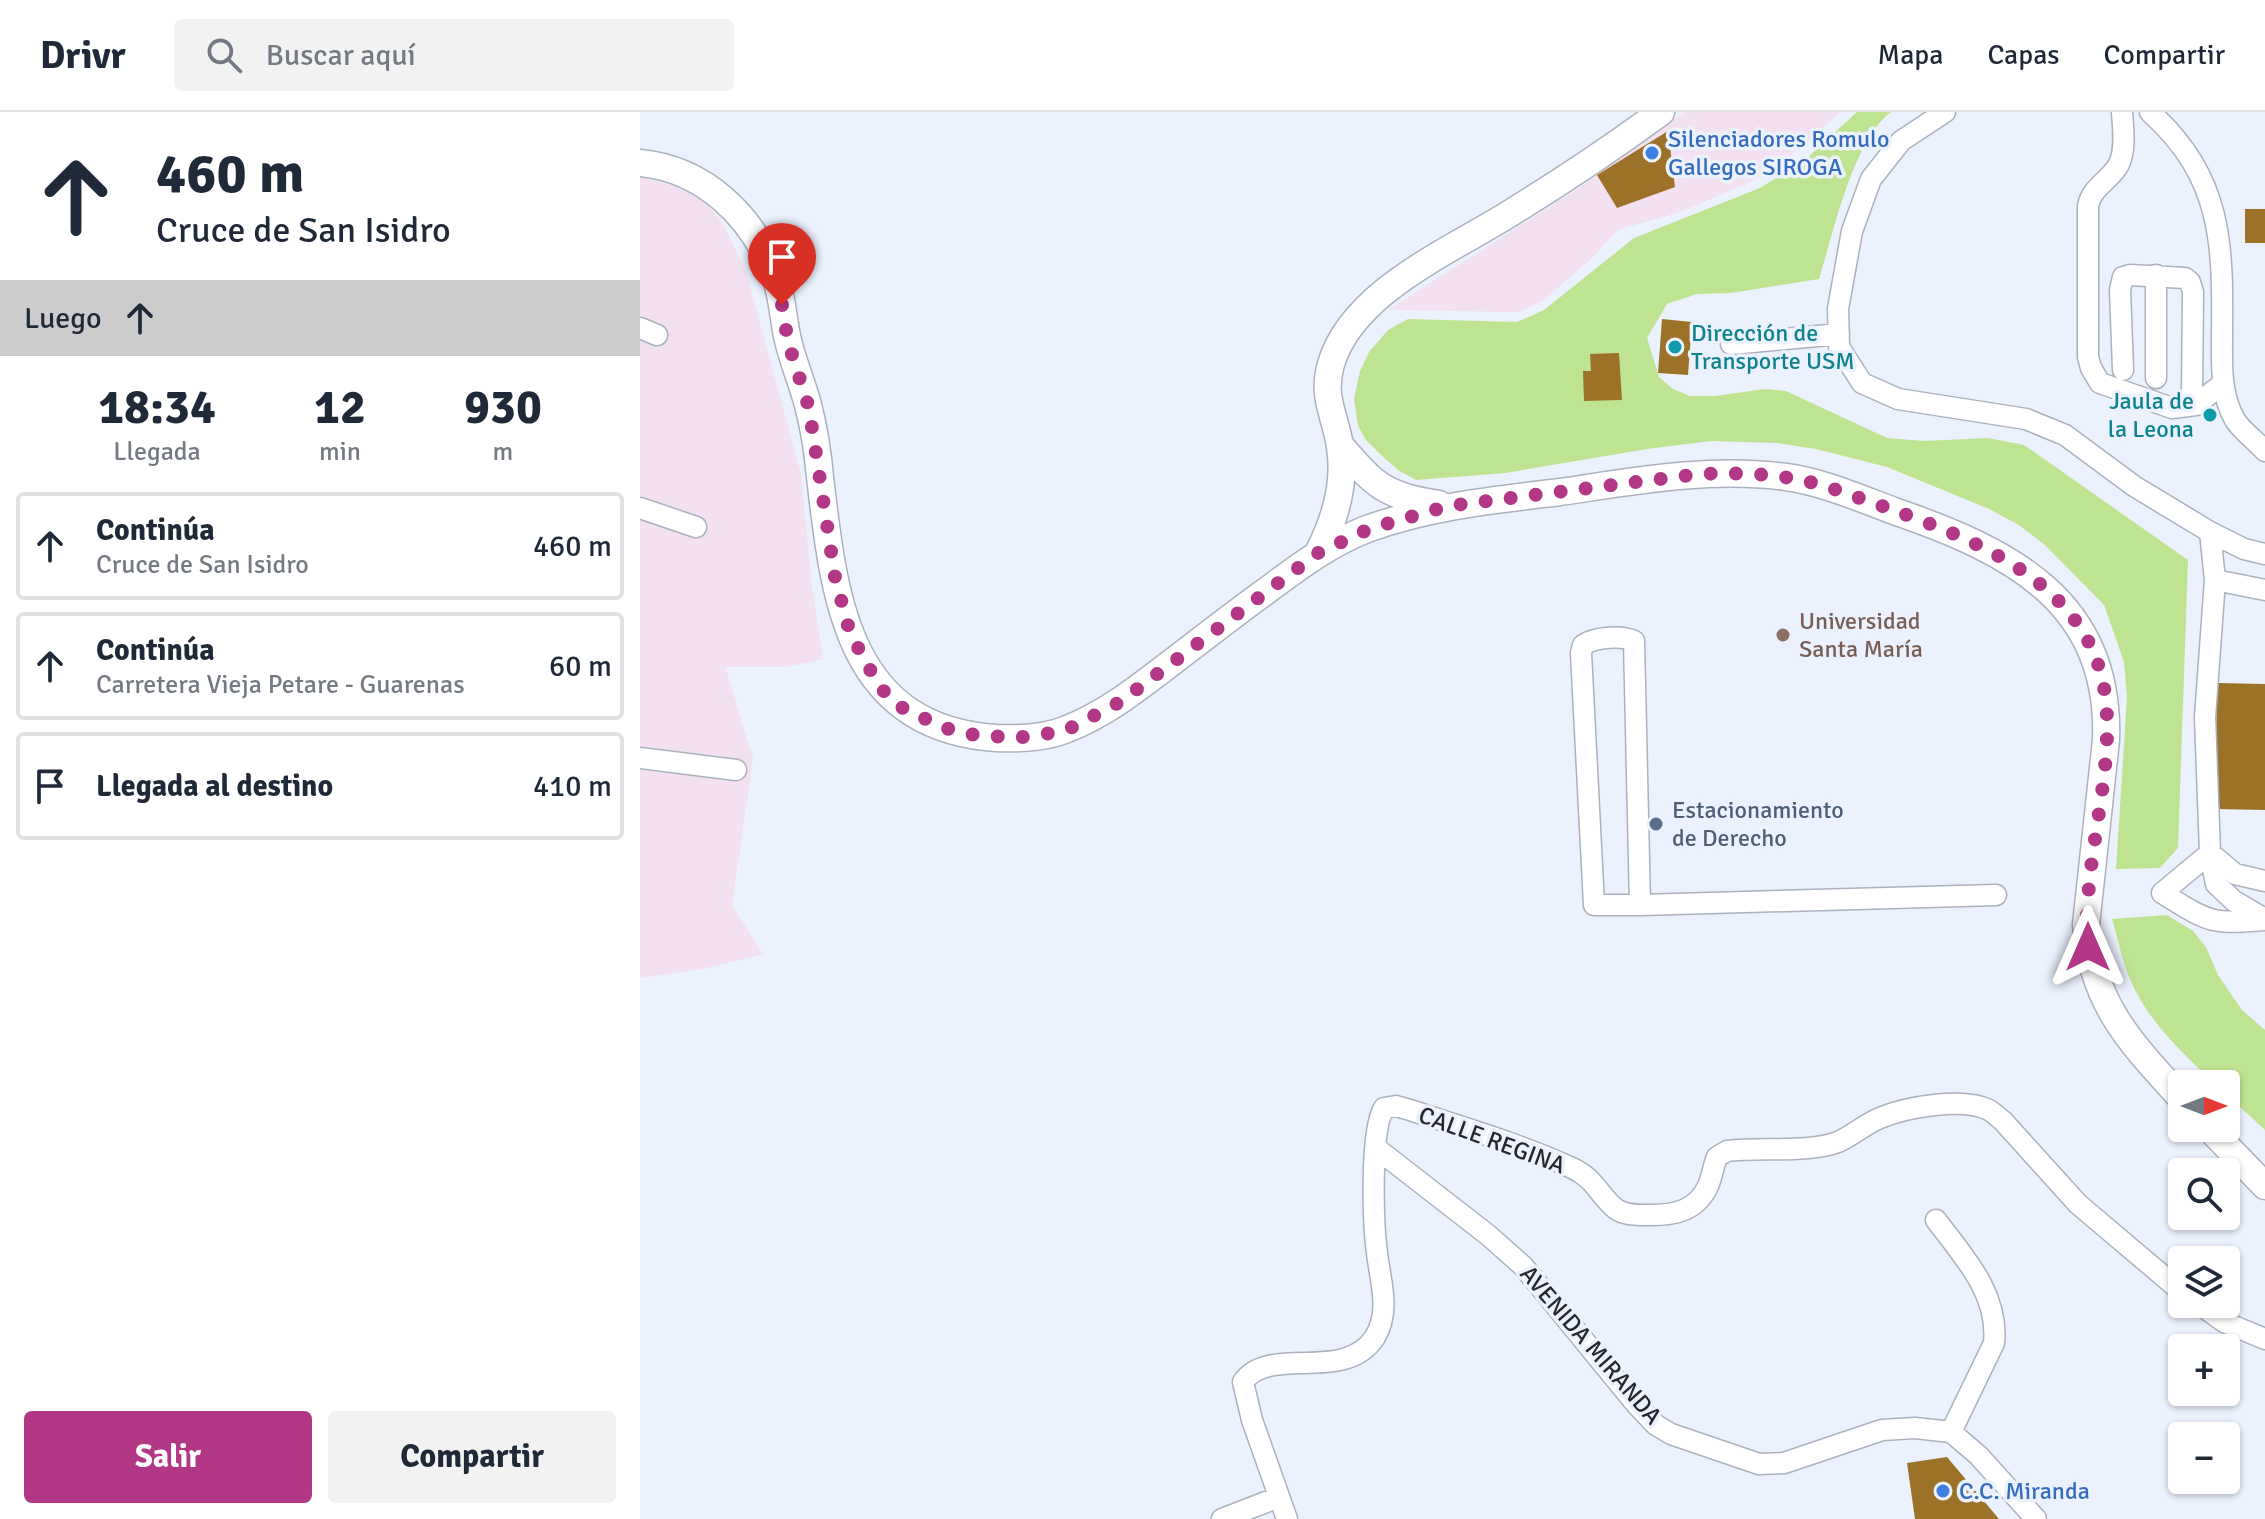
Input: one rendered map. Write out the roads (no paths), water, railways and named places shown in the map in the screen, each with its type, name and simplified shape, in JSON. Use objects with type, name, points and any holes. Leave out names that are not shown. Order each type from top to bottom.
[{"type":"main road","points":[[1318,553],[1328,532],[1342,476],[1340,445],[1328,402],[1330,366],[1343,337],[1368,307],[1405,276],[1593,161],[1661,112]]},
{"type":"main road","points":[[640,163],[660,165],[703,182],[746,222],[764,250],[776,278],[788,342],[809,408],[835,577],[850,633],[879,686],[897,705],[920,718],[967,734],[995,738],[1065,731],[1120,702],[1318,553],[1369,529],[1448,506],[1699,474],[1788,477],[1850,494],[1922,520],[1991,551],[2054,594],[2088,641],[2102,676],[2106,740],[2086,925],[2098,988],[2119,1027],[2168,1083]]},
{"type":"main road","points":[[1340,445],[1368,477],[1387,491],[1448,506]]},
{"type":"main road","points":[[2223,1142],[2265,1186]]},
{"type":"street","points":[[1945,112],[1901,141],[1871,179],[1852,231],[1838,309],[1839,347],[1862,383],[1898,399],[2026,419],[2065,435],[2134,486],[2210,532],[2244,549],[2265,554]]},
{"type":"street","points":[[2122,112],[2120,163],[2095,189],[2088,206],[2088,357],[2091,368],[2100,383],[2172,408],[2196,405],[2222,384]]},
{"type":"street","points":[[2150,112],[2169,129],[2203,178],[2218,226],[2223,269],[2222,384],[2235,420],[2265,451]]},
{"type":"street","points":[[2123,370],[2123,277],[2156,275],[2185,278],[2193,292],[2192,395],[2196,405]]},
{"type":"street","points":[[2156,275],[2156,378]]},
{"type":"street","points":[[1731,344],[1839,334]]},
{"type":"street","points":[[640,508],[696,527]]},
{"type":"street","points":[[2210,532],[2215,580],[2205,717],[2210,853],[2216,884],[2234,901],[2265,920]]},
{"type":"street","points":[[2215,580],[2265,590]]},
{"type":"street","points":[[1640,905],[1634,641],[1629,638],[1589,641],[1583,645],[1581,653],[1594,905],[1640,905],[1996,895]]},
{"type":"street","points":[[640,758],[736,770]]},
{"type":"street","points":[[2210,853],[2227,870],[2265,881]]},
{"type":"street","points":[[2210,853],[2162,893],[2209,921],[2226,924],[2265,920]]},
{"type":"street","name":"CALLE REGINA","points":[[1279,1497],[1245,1398],[1243,1382],[1254,1370],[1266,1366],[1308,1364],[1354,1356],[1376,1336],[1384,1303],[1374,1230],[1378,1117],[1384,1108],[1396,1106],[1526,1149],[1574,1169],[1592,1180],[1615,1208],[1628,1214],[1671,1215],[1688,1210],[1700,1198],[1708,1186],[1717,1157],[1727,1151],[1819,1146],[1837,1142],[1881,1117],[1951,1103],[1974,1105],[1989,1110],[2003,1121],[2078,1204],[2168,1280]]},
{"type":"street","name":"AVENIDA MIRANDA","points":[[1376,1148],[1523,1266],[1636,1404],[1656,1425],[1671,1434],[1759,1464],[1784,1463],[1882,1430],[1924,1428],[1951,1432]]},
{"type":"street","points":[[1936,1220],[1983,1285],[1993,1309],[1995,1329],[1994,1343],[1951,1432],[1978,1455],[2036,1519]]},
{"type":"street","points":[[2218,1318],[2265,1339]]},
{"type":"street","points":[[1222,1519],[1279,1497],[1287,1519]]},
{"type":"place","name":"Silenciadores Romulo Gallegos SIROGA","points":[[1652,153]]},
{"type":"place","name":"Dirección de Transporte USM","points":[[1675,347]]},
{"type":"place","name":"Jaula de la Leona","points":[[2210,415]]},
{"type":"place","name":"Universidad Santa María","points":[[1783,635]]},
{"type":"place","name":"Estacionamiento de Derecho","points":[[1656,824]]},
{"type":"place","name":"C.C. Miranda","points":[[1943,1491]]}]
